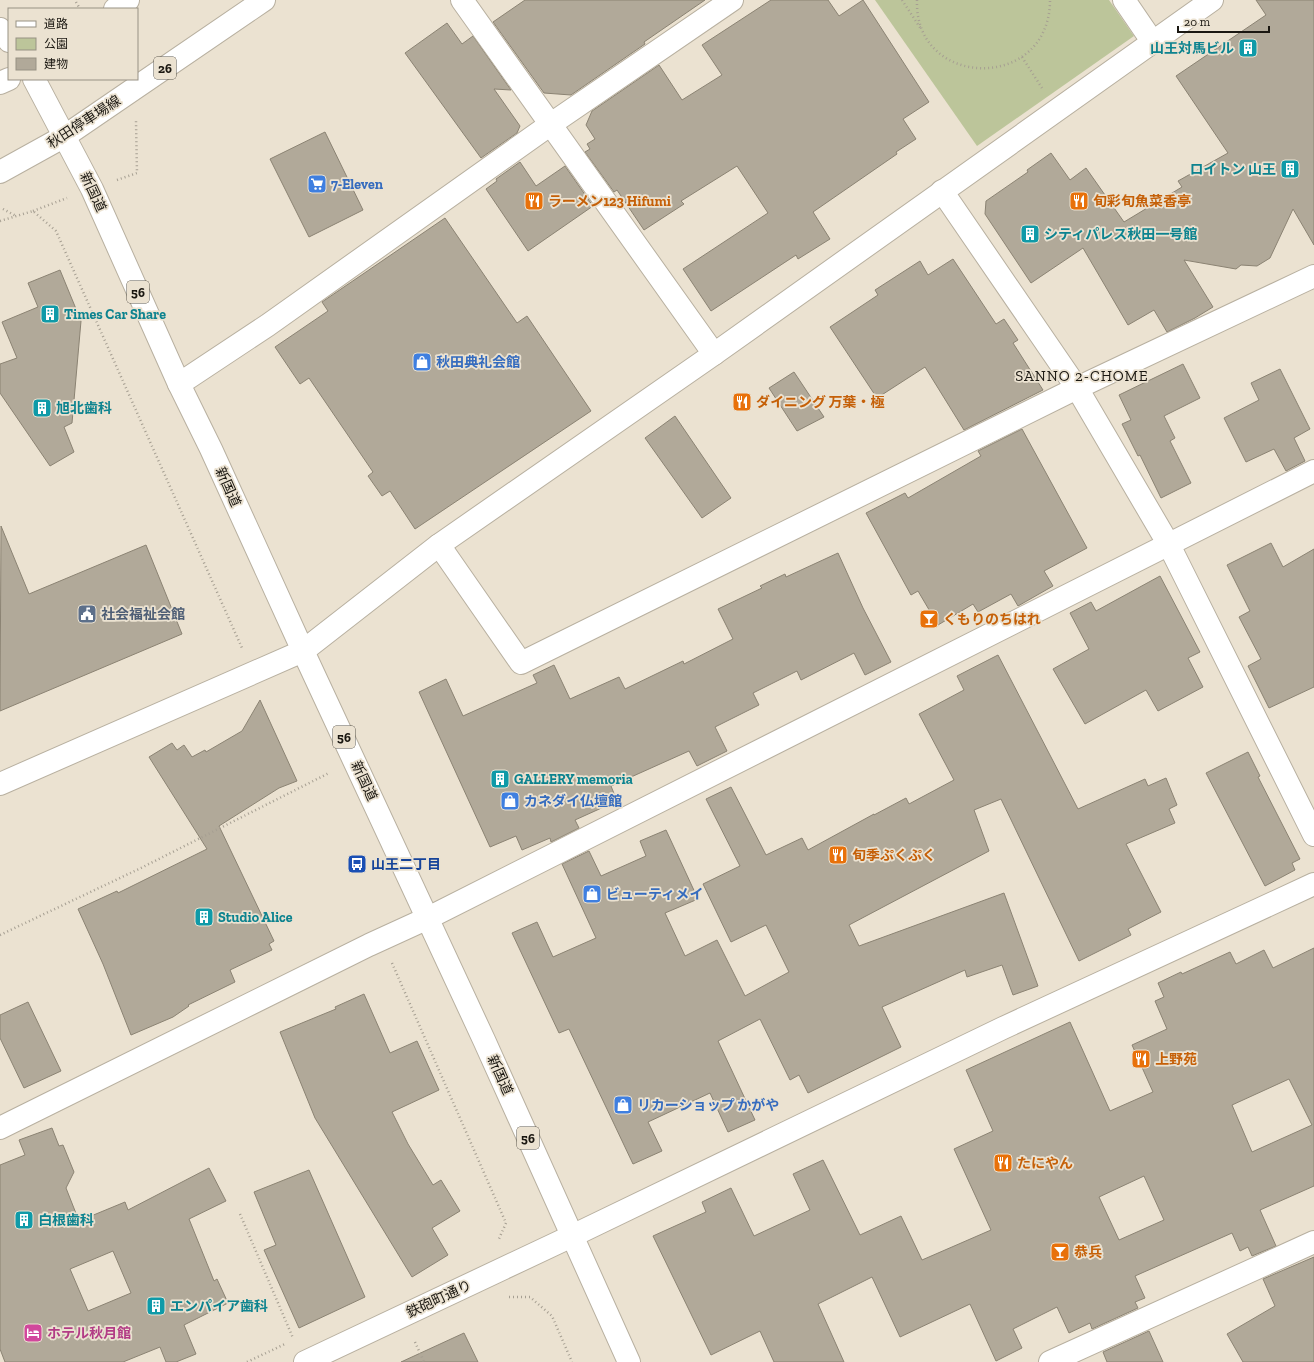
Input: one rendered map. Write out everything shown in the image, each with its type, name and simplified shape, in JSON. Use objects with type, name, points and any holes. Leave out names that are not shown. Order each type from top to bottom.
[{"type":"street","points":[[116,8],[128,0]]},
{"type":"street","name":"秋田停車場線","points":[[0,172],[65,136],[264,0]]},
{"type":"street","points":[[462,0],[714,354]]},
{"type":"street","points":[[180,384],[268,325],[551,124],[732,0]]},
{"type":"street","points":[[1124,0],[1152,41]]},
{"type":"street","points":[[0,784],[303,651],[438,545],[714,354],[1152,41],[1212,0]]},
{"type":"street","points":[[0,29],[8,40]]},
{"type":"street","name":"56","points":[[35,80],[65,136]]},
{"type":"street","name":"新国道","points":[[65,136],[92,189],[303,651],[428,918],[629,1362]]},
{"type":"street","points":[[942,191],[1077,388],[1169,545],[1314,835]]},
{"type":"street","points":[[438,545],[521,663],[1077,388],[1314,276]]},
{"type":"street","points":[[0,1128],[381,939],[428,918],[1314,471]]},
{"type":"street","name":"鉄砲町通り","points":[[305,1362],[572,1236],[1003,1028],[1314,884]]},
{"type":"street","points":[[1050,1362],[1314,1242]]},
{"type":"path","points":[[902,0],[934,49],[951,62],[971,69],[992,69],[1012,63],[1030,52],[1043,35],[1050,15],[1050,0]]},
{"type":"path","points":[[917,0],[917,11],[922,32]]},
{"type":"path","points":[[76,2],[79,8]]},
{"type":"path","points":[[1022,57],[1057,110]]},
{"type":"path","points":[[136,114],[137,173]]},
{"type":"path","points":[[3,209],[16,217]]},
{"type":"path","points":[[0,221],[33,211],[56,230],[253,673]]},
{"type":"path","points":[[0,935],[141,868],[355,760]]},
{"type":"path","points":[[381,939],[506,1223],[496,1243]]},
{"type":"path","points":[[240,1214],[294,1340]]},
{"type":"path","points":[[504,1300],[510,1297],[530,1297],[552,1316],[572,1362]]},
{"type":"path","points":[[247,1362],[301,1336]]},
{"type":"path","points":[[408,1346],[422,1339]]},
{"type":"path","points":[[415,1342],[424,1362]]},
{"type":"green space","points":[[875,0],[1109,0],[1134,36],[977,146]]},
{"type":"building","points":[[525,0],[705,0],[571,95],[544,93],[493,22]]},
{"type":"building","points":[[771,0],[828,0],[839,16],[863,0],[929,102],[903,119],[916,139],[896,152],[897,154],[813,212],[830,239],[798,259],[796,255],[711,311],[683,269],[768,213],[737,166],[681,201],[684,204],[644,230],[617,190],[614,192],[585,152],[590,149],[587,144],[595,139],[586,125],[592,111],[659,65],[682,100],[722,75],[702,45]]},
{"type":"building","points":[[1256,0],[1314,0],[1314,245],[1293,209],[1270,258],[1257,266],[1241,265],[1236,269],[1184,260],[1213,307],[1167,332],[1154,310],[1128,325],[1083,248],[1031,283],[985,214],[986,201],[1028,172],[1027,170],[1051,153],[1070,180],[1086,168],[1124,222],[1182,187],[1178,181],[1228,153],[1176,76],[1266,15]]},
{"type":"building","points":[[447,23],[462,44],[473,36],[511,90],[494,89],[520,126],[517,133],[481,158],[405,53]]},
{"type":"building","name":"7-Eleven","points":[[325,132],[363,210],[309,237],[270,159]]},
{"type":"building","name":"ラーメン123 Hifumi","points":[[520,162],[536,186],[565,166],[593,206],[528,251],[486,189],[497,181],[496,179]]},
{"type":"building","name":"秋田典礼会館","points":[[445,218],[517,323],[527,316],[591,411],[415,529],[390,491],[382,496],[368,476],[373,472],[309,378],[300,384],[275,347],[328,311],[322,302]]},
{"type":"building","points":[[953,259],[996,324],[1004,319],[1018,340],[1013,343],[1043,390],[964,430],[925,367],[877,398],[830,327],[878,295],[875,290],[920,261],[928,275]]},
{"type":"building","name":"旭北歯科","points":[[60,270],[81,321],[72,423],[64,427],[74,452],[50,466],[0,393],[0,364],[17,358],[2,322],[38,307],[28,283]]},
{"type":"building","points":[[1183,364],[1200,398],[1164,416],[1175,438],[1170,441],[1191,483],[1161,498],[1140,455],[1138,456],[1122,424],[1131,420],[1119,395]]},
{"type":"building","points":[[1280,369],[1310,429],[1294,438],[1305,461],[1286,471],[1274,449],[1246,462],[1224,418],[1259,400],[1251,383]]},
{"type":"building","points":[[794,372],[824,417],[797,431],[769,388]]},
{"type":"building","points":[[675,416],[731,498],[702,518],[645,438]]},
{"type":"building","points":[[1022,429],[1087,548],[1044,571],[1053,586],[1018,606],[1011,594],[978,612],[973,604],[938,625],[918,591],[911,595],[866,513],[905,493],[908,498],[981,456],[978,451]]},
{"type":"building","name":"社会福祉会館","points":[[1,526],[29,594],[146,545],[182,634],[0,711]]},
{"type":"building","points":[[1271,543],[1283,567],[1314,549],[1314,687],[1269,708],[1248,666],[1261,659],[1239,617],[1250,611],[1227,565]]},
{"type":"building","points":[[838,553],[863,608],[891,662],[865,675],[854,653],[801,680],[797,671],[753,693],[759,705],[715,727],[727,751],[697,766],[689,751],[611,786],[617,801],[575,820],[579,828],[551,842],[550,838],[522,850],[516,836],[490,847],[419,692],[446,679],[463,716],[537,683],[533,675],[554,665],[570,699],[619,677],[625,689],[683,661],[684,664],[733,639],[718,609],[762,588],[760,586],[785,574],[786,577]]},
{"type":"building","points":[[1160,576],[1200,652],[1188,658],[1203,687],[1158,711],[1146,690],[1085,724],[1053,669],[1089,649],[1070,613],[1091,602],[1096,611]]},
{"type":"building","points":[[998,655],[1078,809],[1145,779],[1148,786],[1166,778],[1177,805],[1169,809],[1175,823],[1126,844],[1161,912],[1128,929],[1131,935],[1079,961],[1001,799],[974,810],[989,851],[849,925],[859,946],[1004,893],[1038,986],[1013,995],[1002,965],[967,977],[965,970],[882,1007],[901,1047],[808,1093],[799,1075],[790,1080],[760,1019],[718,1041],[755,1120],[728,1132],[710,1093],[648,1122],[662,1151],[633,1164],[569,1029],[559,1033],[512,933],[537,922],[553,957],[596,938],[562,864],[589,851],[601,876],[646,856],[640,841],[666,830],[698,899],[665,913],[685,956],[717,940],[745,996],[789,972],[766,925],[731,942],[703,884],[740,866],[706,799],[731,787],[766,855],[802,838],[808,850],[906,798],[909,804],[954,780],[919,714],[964,690],[957,676]]},
{"type":"building","points":[[260,700],[297,781],[279,788],[219,826],[274,941],[269,944],[272,950],[230,970],[235,982],[188,1005],[189,1006],[173,1017],[131,1035],[103,964],[78,909],[117,891],[118,893],[207,849],[149,757],[172,743],[177,750],[184,745],[192,757],[205,750],[206,752],[242,731]]},
{"type":"building","points":[[1248,752],[1260,776],[1258,777],[1300,859],[1292,863],[1295,870],[1265,886],[1206,773]]},
{"type":"building","points":[[1314,948],[1314,1186],[1260,1210],[1276,1246],[1252,1256],[1248,1247],[1240,1251],[1232,1233],[1135,1276],[1145,1298],[1135,1302],[1138,1308],[1092,1329],[1090,1323],[1069,1333],[1057,1307],[1013,1329],[1022,1348],[996,1361],[970,1304],[900,1337],[872,1277],[818,1304],[844,1362],[774,1362],[760,1331],[711,1355],[653,1236],[706,1212],[702,1202],[731,1188],[754,1236],[810,1210],[793,1174],[823,1160],[860,1235],[901,1216],[922,1260],[991,1230],[954,1149],[993,1131],[966,1070],[1070,1022],[1110,1111],[1153,1092],[1132,1045],[1167,1029],[1155,1001],[1164,997],[1158,983],[1181,972],[1182,974],[1230,952],[1236,964],[1264,950],[1273,968]],"holes":[[[1289,1079],[1312,1125],[1252,1152],[1232,1105]],[[1144,1176],[1164,1220],[1119,1240],[1099,1197]]]},
{"type":"building","points":[[364,994],[390,1053],[417,1041],[439,1090],[392,1112],[408,1144],[433,1185],[441,1180],[460,1211],[432,1228],[448,1255],[412,1277],[315,1118],[280,1032],[336,1009],[335,1007]]},
{"type":"building","points":[[28,1002],[61,1071],[24,1088],[0,1038],[0,1015]]},
{"type":"building","points":[[52,1128],[59,1146],[63,1145],[74,1172],[66,1188],[79,1221],[125,1202],[128,1210],[209,1168],[226,1201],[189,1219],[214,1281],[217,1279],[228,1303],[184,1325],[196,1354],[176,1362],[166,1362],[160,1347],[123,1362],[5,1362],[0,1349],[0,1165],[25,1155],[19,1140]],"holes":[[[113,1251],[131,1293],[88,1311],[70,1269]]]},
{"type":"building","points":[[309,1170],[365,1297],[299,1328],[264,1250],[276,1245],[254,1192]]},
{"type":"building","points":[[1314,1257],[1314,1362],[1243,1362],[1227,1334],[1275,1306],[1263,1279]]},
{"type":"building","points":[[1149,1331],[1163,1362],[1107,1362],[1103,1352]]},
{"type":"building","points":[[464,1333],[478,1362],[401,1362]]},
{"type":"place","name":"山王対馬ビル","points":[[1248,48]]},
{"type":"place","name":"ロイトン 山王","points":[[1290,169]]},
{"type":"place","name":"7-Eleven","points":[[317,184]]},
{"type":"place","name":"ラーメン123 Hifumi","points":[[534,201]]},
{"type":"place","name":"旬彩旬魚菜香亭","points":[[1079,201]]},
{"type":"place","name":"シティパレス秋田一号館","points":[[1030,234]]},
{"type":"place","name":"Times Car Share","points":[[50,314]]},
{"type":"place","name":"秋田典礼会館","points":[[422,362]]},
{"type":"place","name":"ダイニング 万葉・極","points":[[742,402]]},
{"type":"place","name":"旭北歯科","points":[[42,408]]},
{"type":"place","name":"社会福祉会館","points":[[87,614]]},
{"type":"place","name":"くもりのちはれ","points":[[929,619]]},
{"type":"place","name":"GALLERY memoria","points":[[500,779]]},
{"type":"place","name":"カネダイ仏壇館","points":[[510,801]]},
{"type":"place","name":"旬季ぷくぷく","points":[[838,855]]},
{"type":"place","name":"山王二丁目","points":[[357,864]]},
{"type":"place","name":"ビューティメイ","points":[[592,894]]},
{"type":"place","name":"Studio Alice","points":[[204,917]]},
{"type":"place","name":"上野苑","points":[[1141,1059]]},
{"type":"place","name":"リカーショップ かがや","points":[[623,1105]]},
{"type":"place","name":"たにやん","points":[[1003,1163]]},
{"type":"place","name":"白根歯科","points":[[24,1220]]},
{"type":"place","name":"恭兵","points":[[1060,1252]]},
{"type":"place","name":"エンパイア歯科","points":[[156,1306]]},
{"type":"place","name":"ホテル秋月館","points":[[33,1333]]},
{"type":"district","name":"SANNO 2-CHOME","points":[[1082,376]]}]
